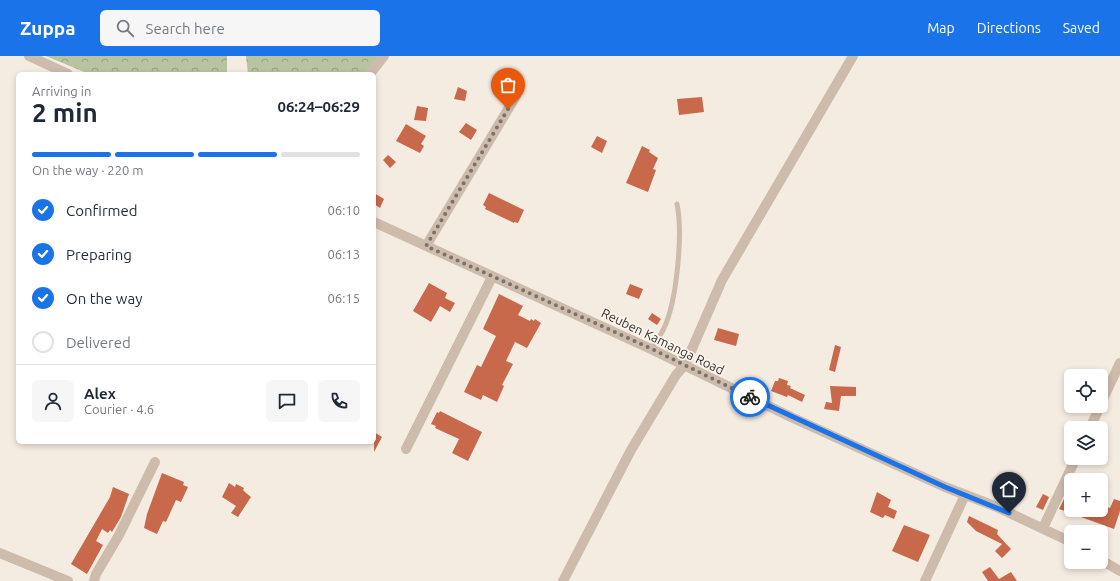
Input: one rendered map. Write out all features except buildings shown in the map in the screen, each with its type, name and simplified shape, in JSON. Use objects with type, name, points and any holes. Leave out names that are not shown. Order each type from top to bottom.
[{"type":"street","points":[[29,56],[64,72]]},
{"type":"street","points":[[372,72],[384,56]]},
{"type":"street","points":[[563,581],[631,450],[676,375],[684,365],[722,280],[853,56]]},
{"type":"street","points":[[426,246],[516,96]]},
{"type":"street","name":"Reuben Kamanga Road","points":[[376,223],[652,349],[791,417],[1064,538]]},
{"type":"street","points":[[406,449],[492,277]]},
{"type":"street","points":[[1108,388],[1120,363]]},
{"type":"street","points":[[94,581],[96,574],[119,535],[155,462]]},
{"type":"street","points":[[1043,528],[1073,465]]},
{"type":"street","points":[[925,581],[964,495]]},
{"type":"street","points":[[0,553],[68,581]]},
{"type":"street","points":[[1108,564],[1120,571]]},
{"type":"lane","points":[[652,349],[664,328],[673,302],[680,230],[677,204]]},
{"type":"green space","points":[[46,56],[227,56],[227,72],[84,72]]},
{"type":"green space","points":[[246,56],[384,56],[371,72],[248,72]]},
{"type":"way so far","points":[[508,109],[426,246],[652,349],[750,397]]},
{"type":"route","points":[[750,397],[945,487],[1009,513]]}]
